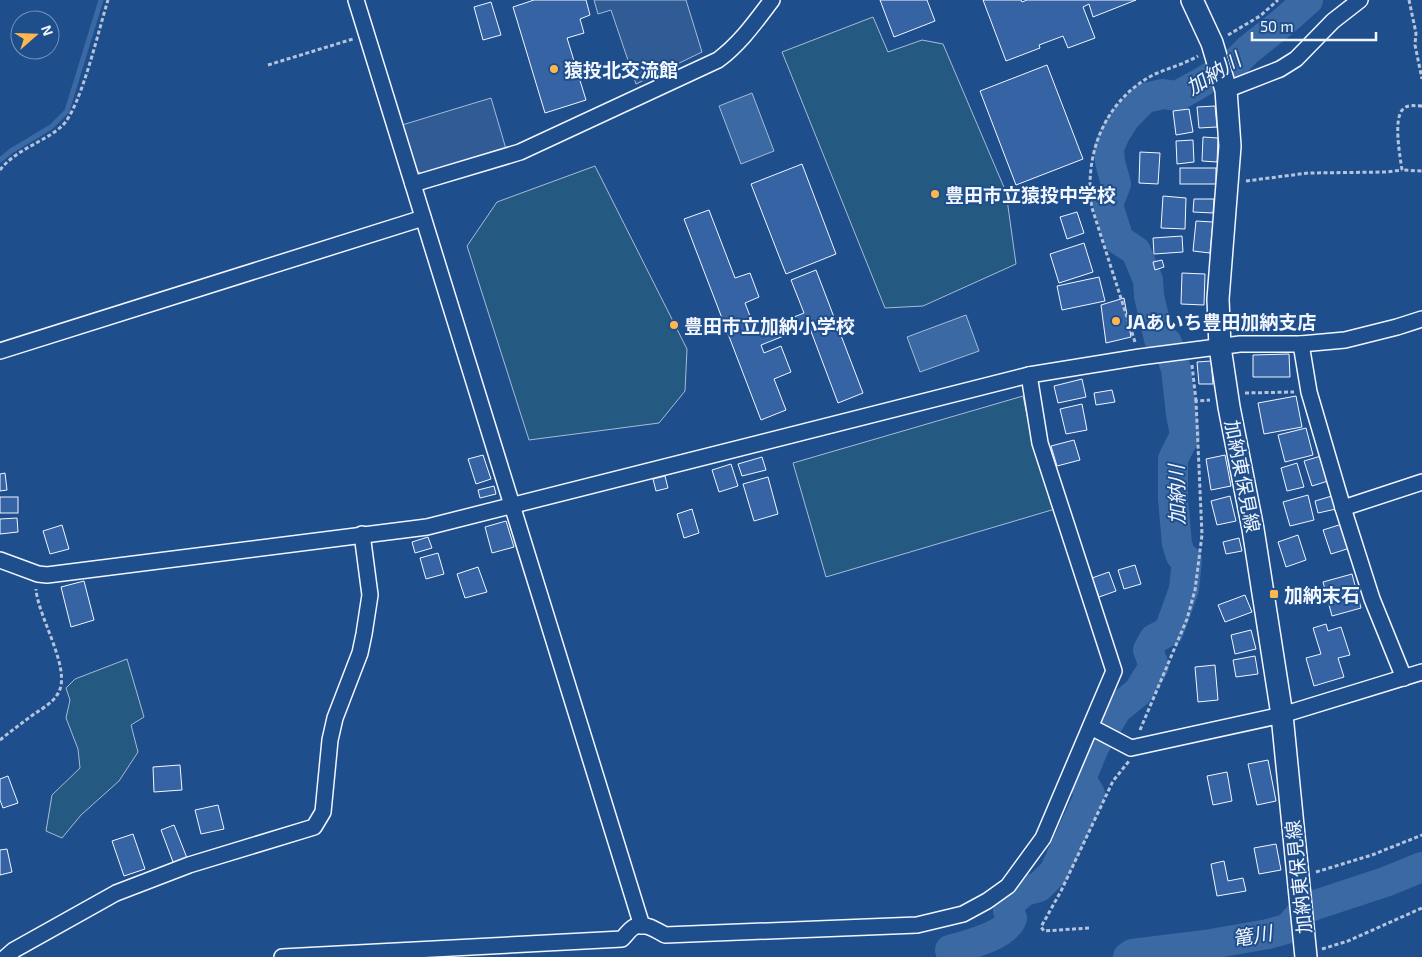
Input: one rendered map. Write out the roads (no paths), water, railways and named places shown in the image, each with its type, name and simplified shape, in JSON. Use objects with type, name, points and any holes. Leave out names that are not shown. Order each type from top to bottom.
[{"type":"main road","name":"加納東保見線","points":[[1192,0],[1213,45],[1225,86],[1230,146],[1218,299],[1220,347],[1253,530],[1282,715],[1305,953]]},
{"type":"street","points":[[356,0],[642,926]]},
{"type":"street","points":[[413,184],[520,152],[718,60],[746,33],[772,0]]},
{"type":"street","points":[[1225,86],[1280,69],[1296,59],[1333,21],[1360,0]]},
{"type":"street","points":[[0,351],[423,218]]},
{"type":"street","points":[[0,560],[38,574],[47,575],[427,527],[1029,376],[1140,357],[1240,344],[1301,344],[1345,340],[1422,319]]},
{"type":"street","points":[[1301,344],[1310,392],[1343,508],[1372,599],[1404,678]]},
{"type":"street","points":[[282,957],[622,939],[634,927],[642,926],[651,926],[665,935],[917,925],[964,914],[1008,886],[1043,838],[1094,728],[1114,672],[1040,443],[1029,376]]},
{"type":"street","points":[[1343,508],[1422,482]]},
{"type":"street","points":[[6,957],[14,950],[116,894],[189,864],[314,826],[323,812],[330,740],[335,718],[360,653],[364,634],[370,595],[362,534]]},
{"type":"street","points":[[1094,728],[1134,748],[1282,715],[1422,672]]},
{"type":"waterway","points":[[0,160],[11,151],[51,127],[67,111],[101,0]]},
{"type":"waterway","name":"加納川","points":[[950,950],[985,939],[1002,930],[1012,918],[1008,911],[1010,903],[1024,891],[1039,887],[1054,872],[1090,794],[1081,779],[1094,747],[1117,709],[1138,692],[1154,666],[1148,650],[1154,639],[1169,631],[1184,589],[1187,560],[1181,556],[1177,544],[1173,499],[1173,459],[1185,435],[1176,369],[1167,343],[1159,339],[1149,296],[1148,280],[1136,251],[1119,240],[1108,205],[1116,184],[1110,162],[1109,148],[1125,118],[1145,98],[1163,94],[1177,96],[1237,61],[1308,0]]},
{"type":"waterway","name":"篭川","points":[[1128,957],[1132,954],[1205,945],[1286,929],[1306,908],[1385,882],[1422,867]]},
{"type":"place","name":"猿投北交流館","points":[[554,69]]},
{"type":"place","name":"豊田市立猿投中学校","points":[[935,194]]},
{"type":"place","name":"JAあいち豊田加納支店","points":[[1116,321]]},
{"type":"place","name":"豊田市立加納小学校","points":[[674,325]]},
{"type":"place","name":"加納末石","points":[[1274,594]]}]
